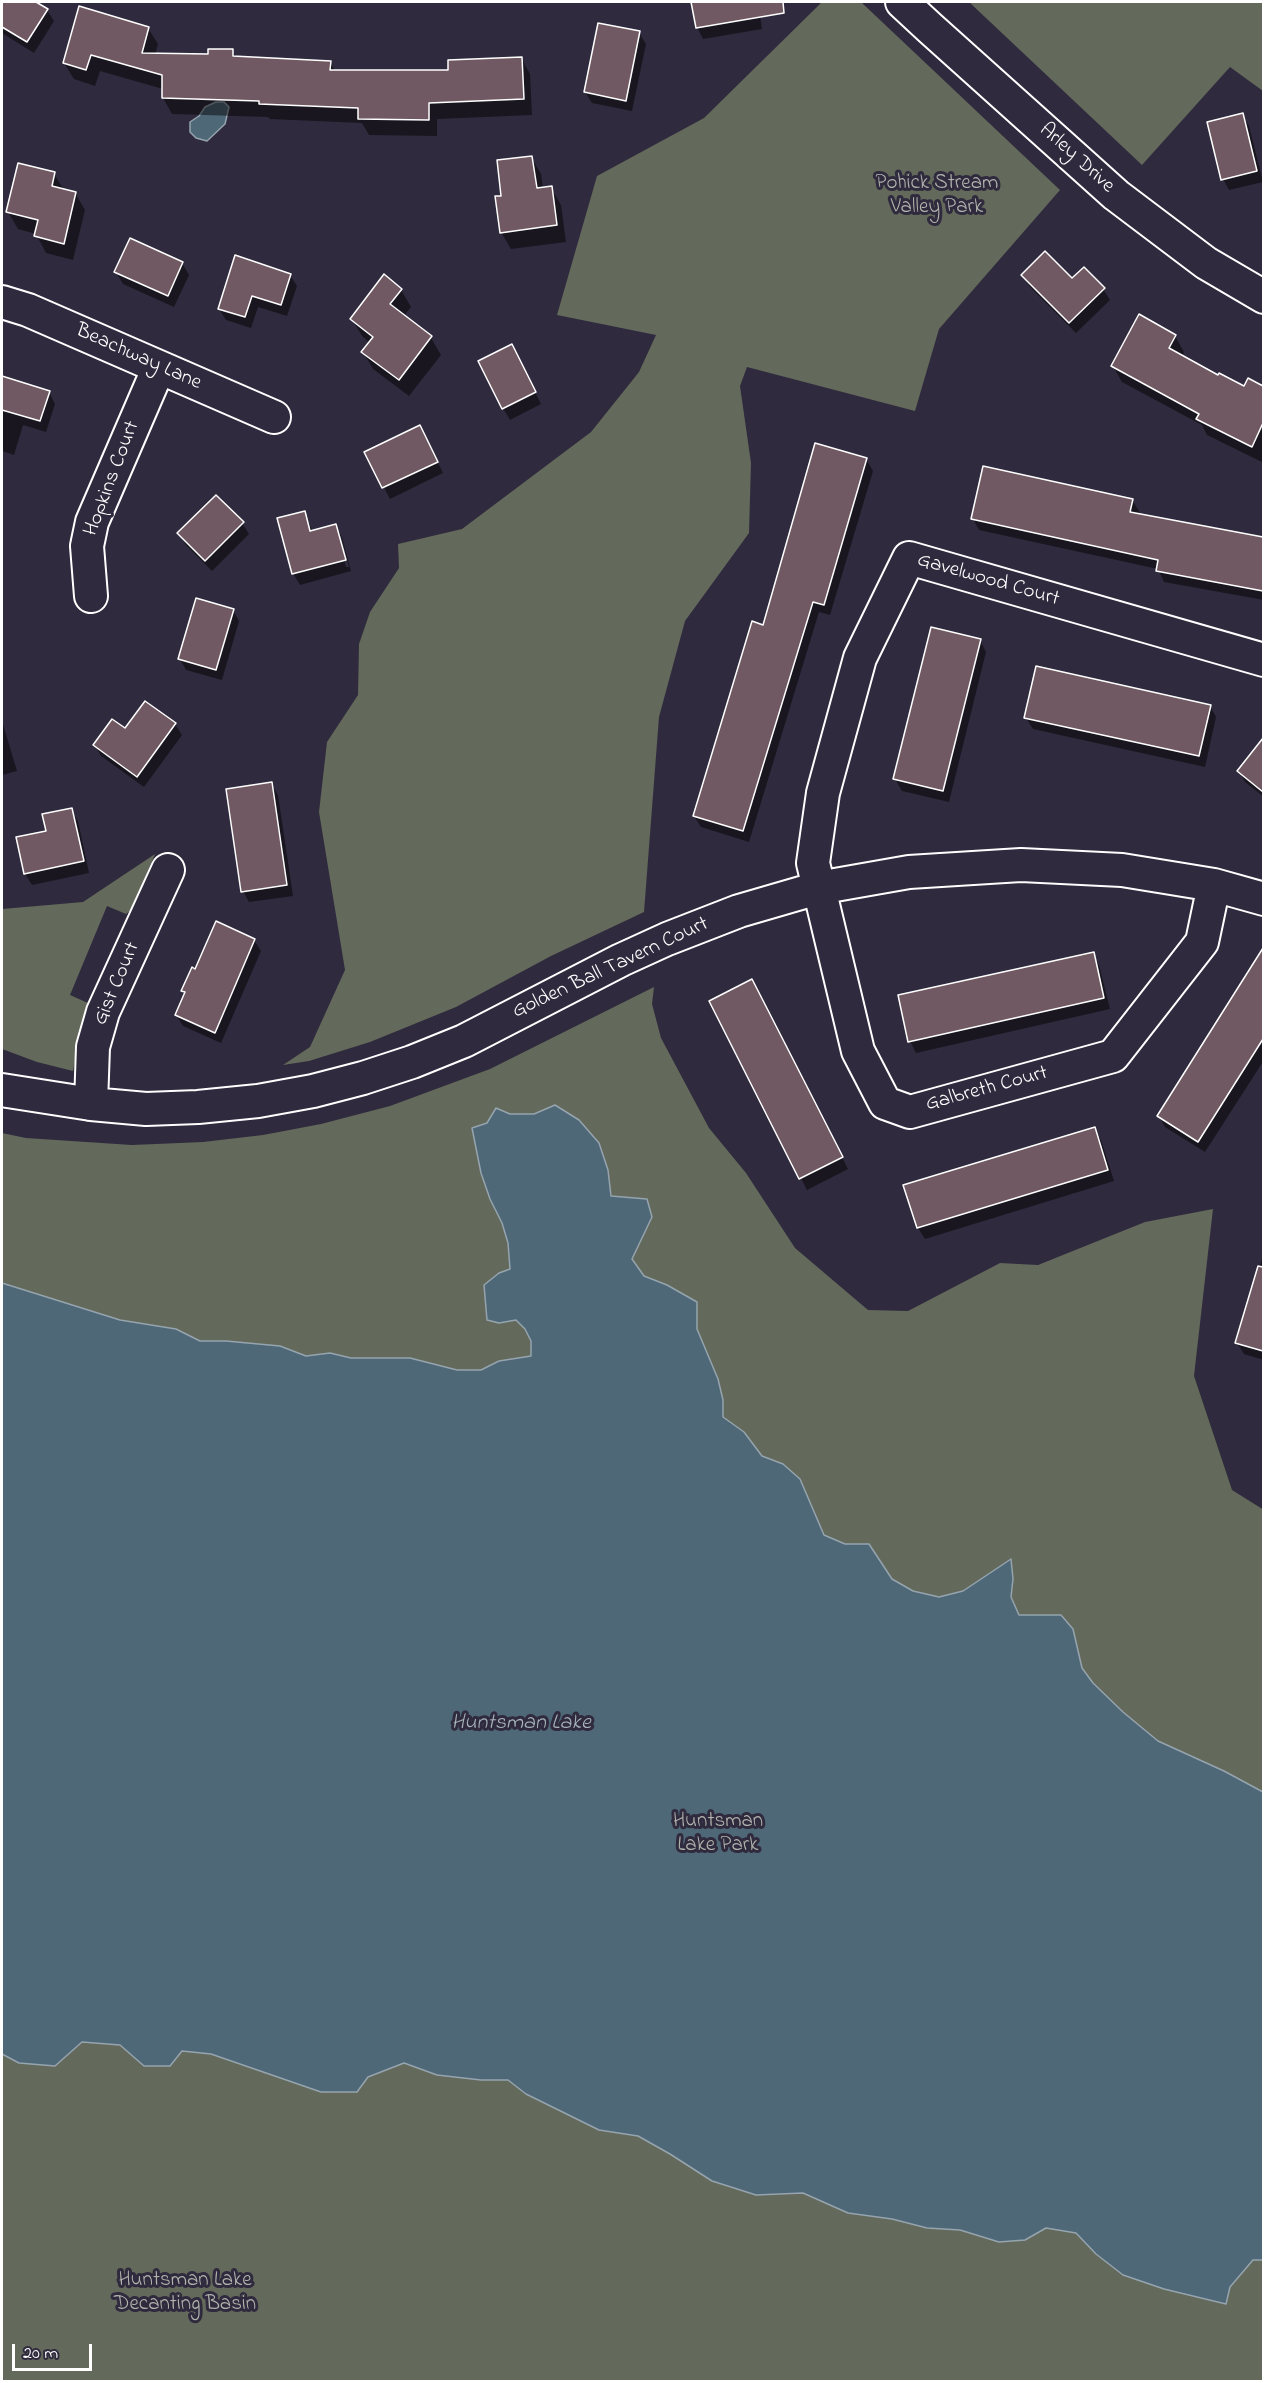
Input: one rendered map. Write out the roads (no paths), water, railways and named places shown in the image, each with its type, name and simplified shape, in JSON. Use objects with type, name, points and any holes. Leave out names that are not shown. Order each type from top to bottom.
[{"type":"street","name":"Arley Drive","points":[[902,2],[1116,195],[1206,263],[1263,297]]},
{"type":"street","name":"Beachway Lane","points":[[2,302],[28,310],[274,417]]},
{"type":"street","name":"Hopkins Court","points":[[91,596],[87,546],[92,522],[159,367]]},
{"type":"street","name":"Gavelwood Court","points":[[818,888],[813,863],[823,793],[860,658],[909,558],[1263,660]]},
{"type":"street","name":"Golden Ball Tavern Court","points":[[2,1090],[91,1104],[146,1109],[198,1107],[280,1097],[363,1078],[464,1041],[667,939],[739,910],[818,888],[909,872],[1021,865],[1122,870],[1214,885],[1263,899]]},
{"type":"street","name":"Gist Court","points":[[91,1104],[93,1047],[103,1012],[168,870]]},
{"type":"street","name":"Galbreth Court","points":[[818,888],[858,1052],[885,1103],[910,1112],[1113,1056],[1202,942],[1214,885]]},
{"type":"water","points":[[216,102],[224,102],[229,107],[225,124],[207,141],[196,138],[190,132],[190,122],[199,116],[205,107]]},
{"type":"water","name":"Huntsman Lake","points":[[555,1105],[579,1120],[599,1143],[608,1170],[611,1196],[647,1199],[652,1217],[632,1259],[644,1276],[667,1285],[697,1302],[697,1329],[718,1379],[723,1400],[723,1417],[744,1432],[762,1456],[783,1464],[800,1479],[824,1535],[845,1544],[869,1544],[892,1579],[913,1591],[939,1597],[963,1591],[1011,1559],[1013,1579],[1011,1597],[1019,1615],[1061,1615],[1073,1629],[1082,1668],[1093,1683],[1123,1712],[1158,1741],[1224,1771],[1263,1792],[1263,2260],[1253,2260],[1230,2287],[1226,2304],[1164,2289],[1123,2275],[1096,2254],[1076,2233],[1046,2228],[1025,2240],[999,2242],[960,2230],[927,2228],[892,2219],[848,2213],[803,2193],[756,2195],[712,2181],[638,2136],[599,2130],[526,2094],[508,2080],[481,2080],[437,2075],[404,2063],[368,2077],[357,2092],[321,2092],[211,2054],[182,2051],[170,2066],[144,2066],[120,2045],[82,2042],[55,2066],[19,2063],[2,2054],[2,1283],[120,1320],[176,1329],[200,1341],[280,1346],[306,1356],[330,1353],[351,1358],[410,1358],[457,1370],[481,1370],[499,1361],[531,1356],[531,1341],[525,1329],[516,1320],[499,1323],[487,1320],[484,1285],[499,1273],[510,1269],[508,1243],[481,1173],[472,1128],[487,1123],[496,1108],[510,1114],[534,1114]]},
{"type":"park label","name":"Pohick Stream Valley Park","points":[[937,197]]},
{"type":"park label","name":"Huntsman Lake Park","points":[[718,1835]]},
{"type":"park label","name":"Huntsman Lake Decanting Basin","points":[[185,2294]]}]
